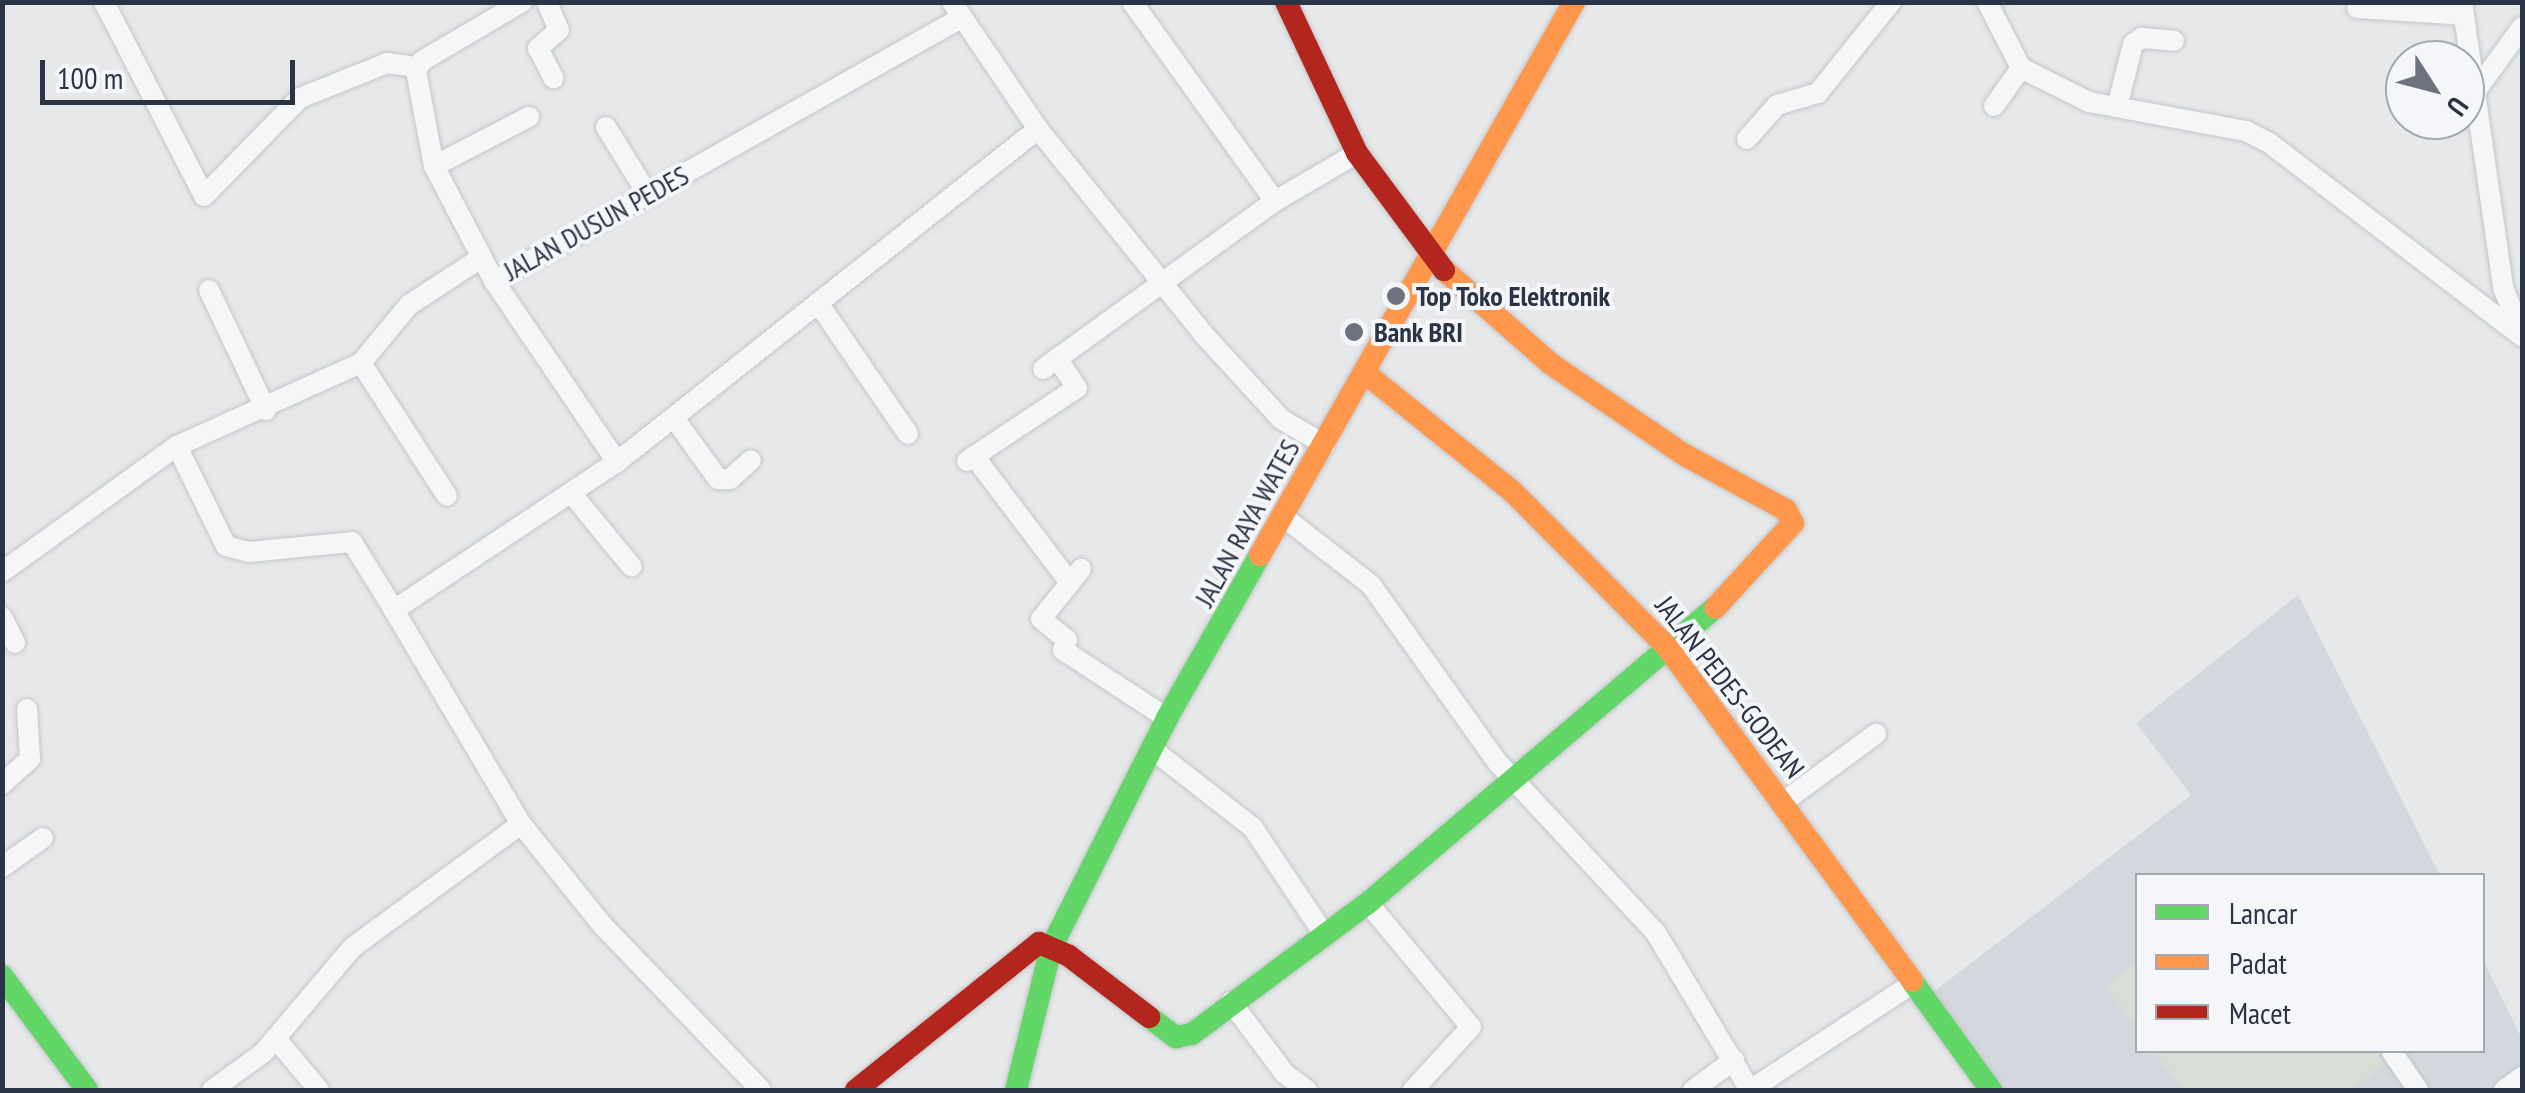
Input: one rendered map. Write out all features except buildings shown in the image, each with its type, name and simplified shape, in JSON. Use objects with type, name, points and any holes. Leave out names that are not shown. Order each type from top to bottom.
[{"type":"main road","points":[[856,1090],[1023,949],[1039,943],[1176,1037],[1192,1034],[1368,903],[1514,781],[1735,591],[1793,518],[1585,389],[1429,257],[1357,153],[1286,2]]},
{"type":"main road","name":"JALAN RAYA WATES","points":[[1016,1090],[1051,948],[1152,748],[1574,2]]},
{"type":"main road","name":"JALAN PEDES-GODEAN","points":[[1365,373],[1512,492],[1668,647],[1915,982],[1987,1089]]},
{"type":"main road","points":[[2,976],[88,1090]]},
{"type":"street","points":[[104,2],[204,196],[300,98],[387,63],[417,67],[496,9],[522,2]]},
{"type":"street","points":[[547,2],[559,30],[538,48],[553,78]]},
{"type":"street","points":[[1132,2],[1275,201]]},
{"type":"street","points":[[1746,139],[1777,105],[1818,93],[1892,2]]},
{"type":"street","points":[[1987,2],[2021,68],[2064,92],[2117,107],[2246,131],[2268,142],[2516,319]]},
{"type":"street","points":[[2357,8],[2463,8],[2468,40]]},
{"type":"street","name":"JALAN DUSUN PEDES","points":[[2,572],[177,446],[266,410],[360,363],[409,305],[478,260],[494,281],[957,10],[1038,129],[1163,281],[1281,419],[1325,446]]},
{"type":"street","points":[[2485,78],[2522,27]]},
{"type":"street","points":[[2117,107],[2133,44],[2142,38],[2174,41]]},
{"type":"street","points":[[417,67],[434,166],[478,260]]},
{"type":"street","points":[[1994,106],[2021,68]]},
{"type":"street","points":[[434,166],[530,118]]},
{"type":"street","points":[[606,127],[647,193]]},
{"type":"street","points":[[394,610],[618,462],[1038,129]]},
{"type":"street","points":[[2482,140],[2503,288],[2516,319]]},
{"type":"street","points":[[1168,718],[1063,650],[1067,640],[1041,619],[1075,576],[971,458],[1077,388],[1050,364],[1275,201],[1357,153]]},
{"type":"street","points":[[494,281],[618,462]]},
{"type":"street","points":[[209,290],[266,410]]},
{"type":"street","points":[[818,304],[908,434]]},
{"type":"street","points":[[360,363],[446,496]]},
{"type":"street","points":[[674,418],[718,479],[730,478],[751,460]]},
{"type":"street","points":[[177,446],[226,546],[249,552],[352,542],[521,824],[603,926],[761,1090]]},
{"type":"street","points":[[572,494],[632,567]]},
{"type":"street","points":[[1284,518],[1371,585],[1514,781],[1656,933],[1750,1090],[1915,982]]},
{"type":"street","points":[[2,618],[15,643]]},
{"type":"street","points":[[2,784],[30,759],[27,708]]},
{"type":"street","points":[[1782,803],[1876,734]]},
{"type":"street","points":[[1152,748],[1253,828],[1324,934]]},
{"type":"street","points":[[212,1090],[276,1039],[354,947],[521,824]]},
{"type":"street","points":[[5,861],[43,838]]},
{"type":"street","points":[[1368,903],[1472,1027],[1412,1090]]},
{"type":"street","points":[[1231,1002],[1286,1074],[1307,1090]]},
{"type":"street","points":[[276,1039],[319,1090]]},
{"type":"street","points":[[2393,1053],[2418,1090]]},
{"type":"street","points":[[1693,1090],[1734,1060]]},
{"type":"street","points":[[2504,1090],[2522,1076]]},
{"type":"shaded area","points":[[2298,595],[2439,873],[2135,873],[2135,1053],[2485,1053],[2485,963],[2522,1039],[2522,1068],[2495,1090],[1997,1090],[1924,999],[2191,795],[2136,723]]},
{"type":"shaded area","points":[[2135,964],[2135,1026],[2105,986]]},
{"type":"shaded area","points":[[2155,1053],[2377,1053],[2384,1065],[2351,1090],[2183,1090]]},
{"type":"traffic: fast","points":[[1016,1090],[1051,948],[1167,718],[1260,555]]},
{"type":"traffic: fast","points":[[1149,1017],[1176,1037],[1192,1034],[1368,903],[1715,608]]},
{"type":"traffic: fast","points":[[2,976],[87,1090]]},
{"type":"traffic: fast","points":[[1912,981],[1991,1090]]},
{"type":"traffic: slow","points":[[1260,555],[1574,2]]},
{"type":"traffic: slow","points":[[1444,270],[1551,364],[1683,454],[1786,510],[1793,523],[1715,608]]},
{"type":"traffic: slow","points":[[1365,373],[1512,491],[1667,647],[1912,981]]},
{"type":"traffic: jam","points":[[1286,2],[1357,153],[1444,270]]},
{"type":"traffic: jam","points":[[856,1090],[1039,943],[1069,956],[1149,1017]]},
{"type":"place","name":"Top Toko Elektronik","points":[[1396,296]]},
{"type":"place","name":"Bank BRI","points":[[1354,332]]}]
